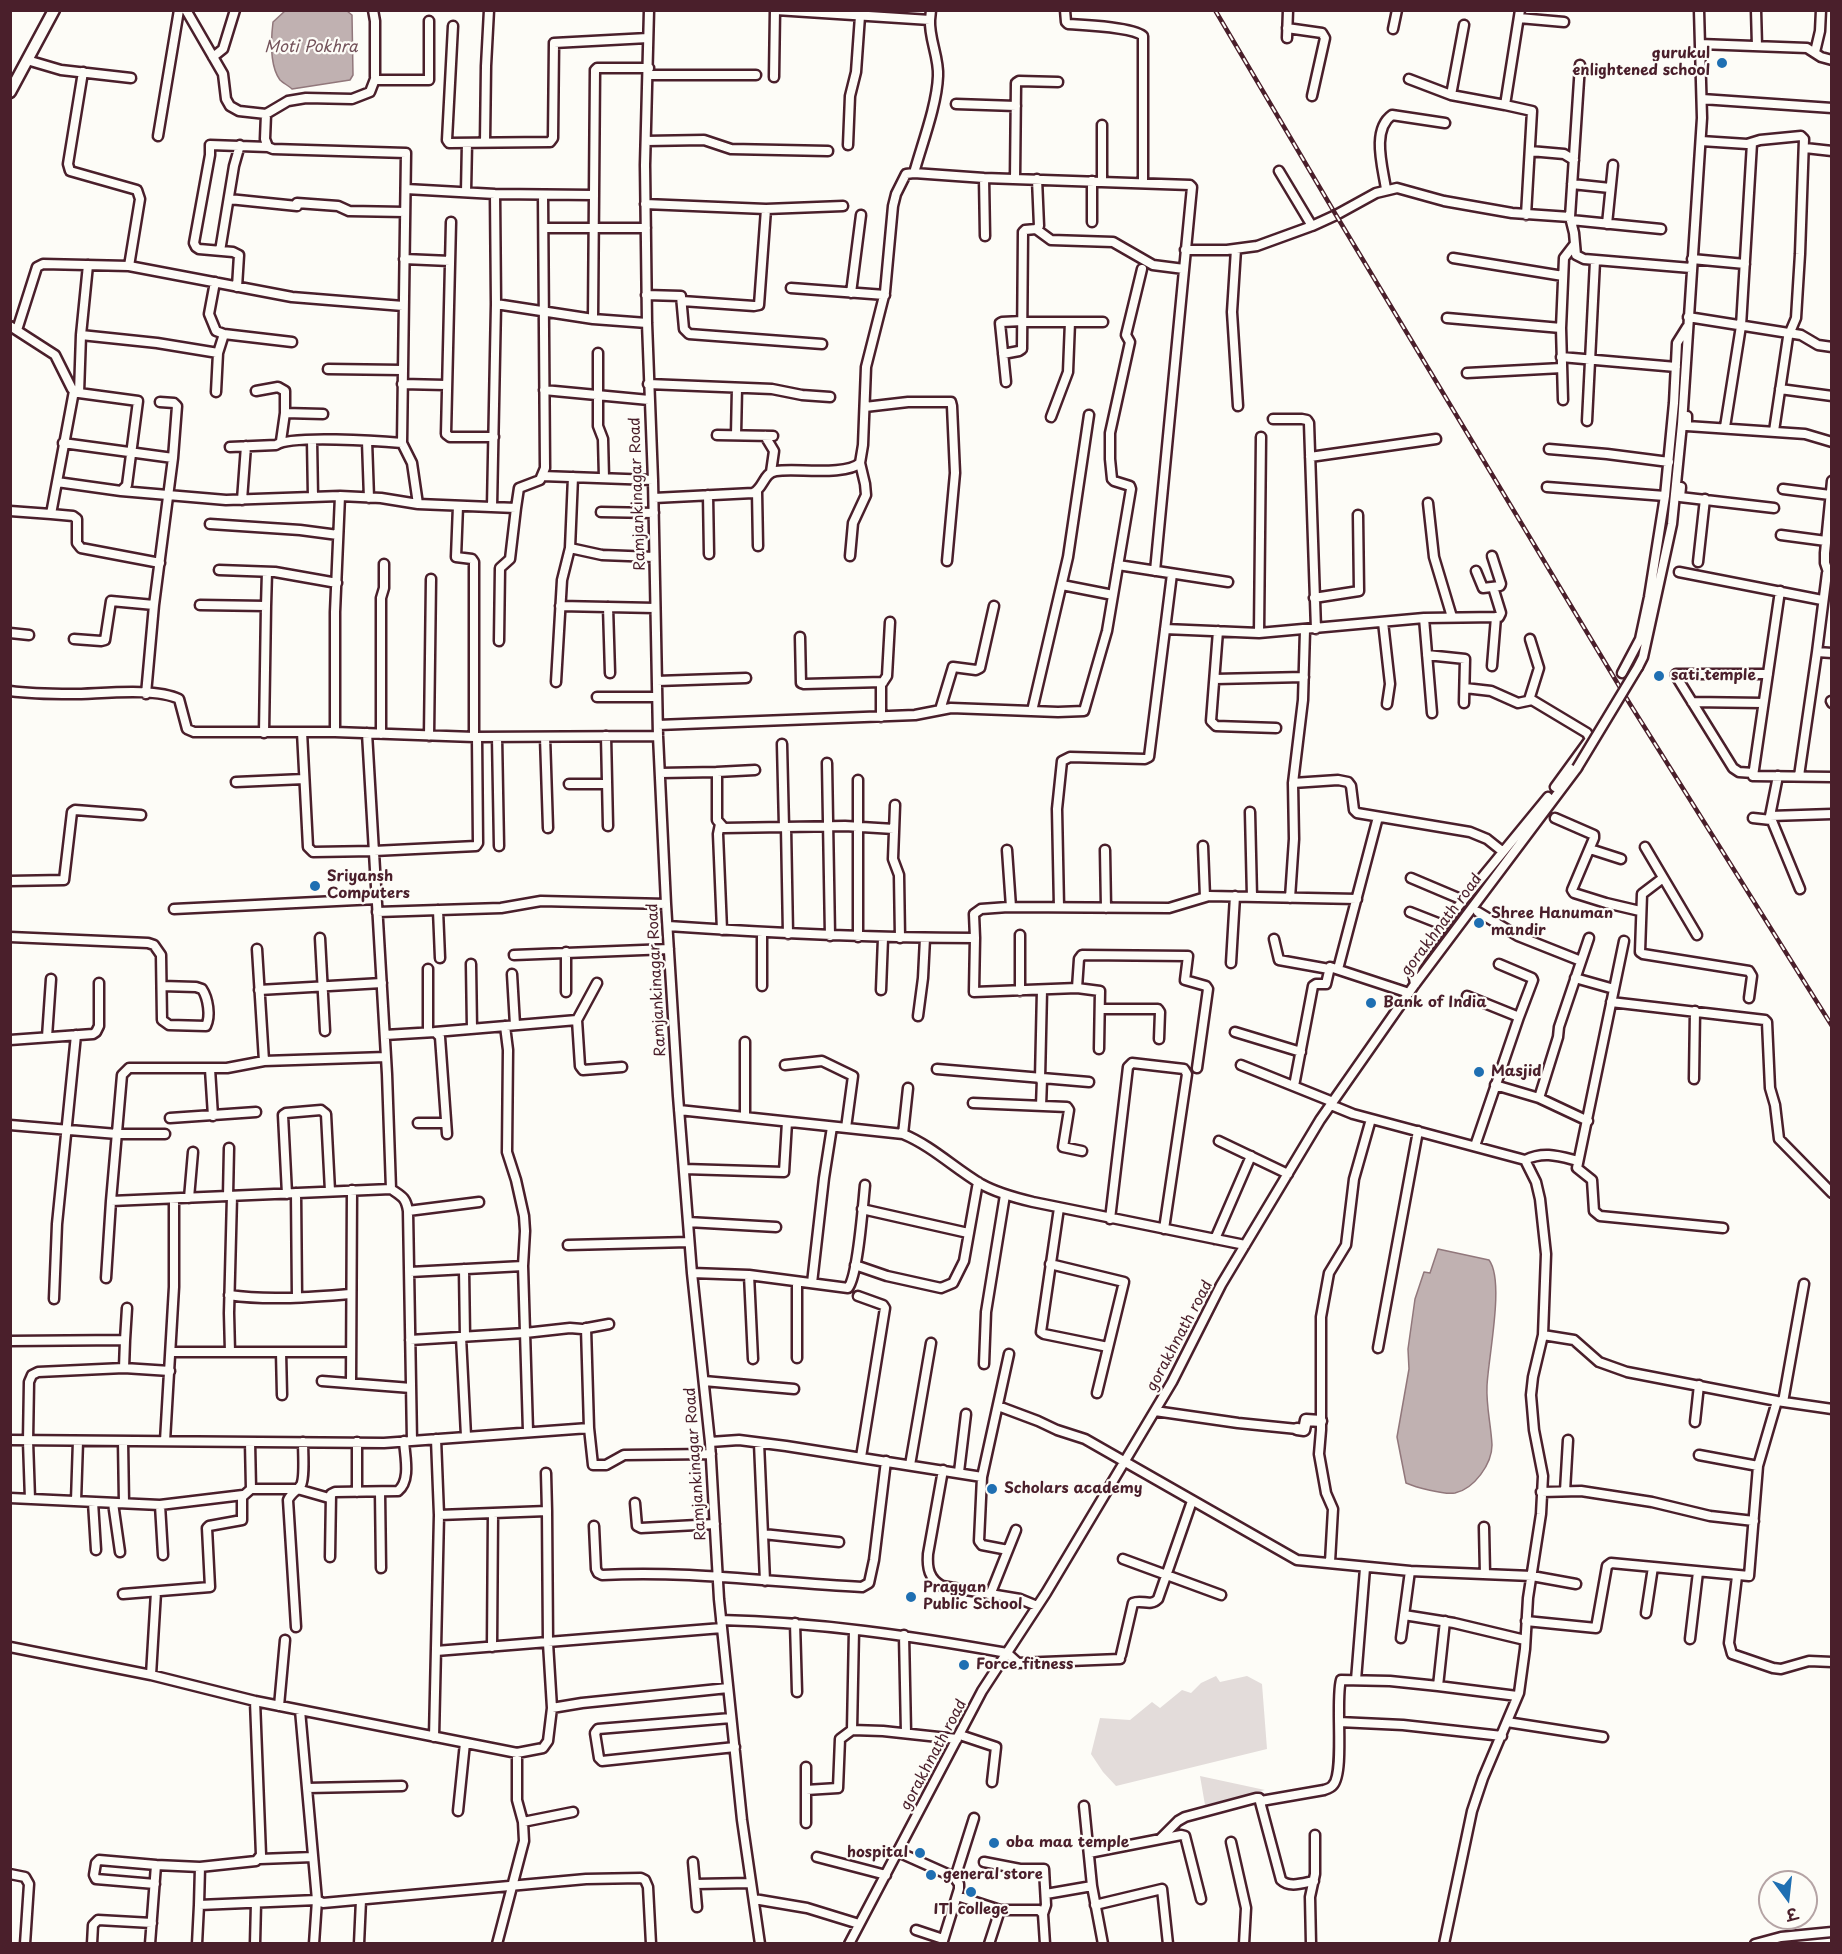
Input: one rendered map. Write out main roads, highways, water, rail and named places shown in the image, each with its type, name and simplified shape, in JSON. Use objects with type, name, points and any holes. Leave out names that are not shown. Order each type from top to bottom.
[{"type":"main road","points":[[10,92],[54,10]]},
{"type":"main road","points":[[1297,1429],[1304,1430],[1306,1420],[1321,1421]]},
{"type":"water","name":"Moti Pokhra","points":[[286,10],[347,11],[352,15],[353,75],[350,80],[292,89],[280,80],[272,60],[272,29],[273,22]]},
{"type":"water","points":[[1438,1249],[1489,1260],[1494,1270],[1496,1285],[1487,1386],[1491,1452],[1481,1475],[1462,1491],[1455,1493],[1444,1493],[1406,1483],[1397,1437],[1409,1369],[1408,1349],[1415,1299],[1424,1272],[1430,1273]]},
{"type":"railway","points":[[1215,10],[1630,704],[1832,1026]]},
{"type":"place","name":"gurukul enlightened school","points":[[1722,63]]},
{"type":"place","name":"sati temple","points":[[1659,676]]},
{"type":"place","name":"Sriyansh Computers","points":[[315,886]]},
{"type":"place","name":"Shree Hanuman mandir","points":[[1479,923]]},
{"type":"place","name":"Bank of India","points":[[1371,1003]]},
{"type":"place","name":"Masjid","points":[[1479,1072]]},
{"type":"place","name":"Scholars academy","points":[[992,1489]]},
{"type":"place","name":"Pragyan Public School","points":[[911,1597]]},
{"type":"place","name":"Force fitness","points":[[964,1665]]},
{"type":"place","name":"oba maa temple","points":[[994,1843]]},
{"type":"place","name":"hospital","points":[[920,1853]]},
{"type":"place","name":"general store","points":[[931,1875]]},
{"type":"place","name":"ITI college","points":[[971,1892]]}]
